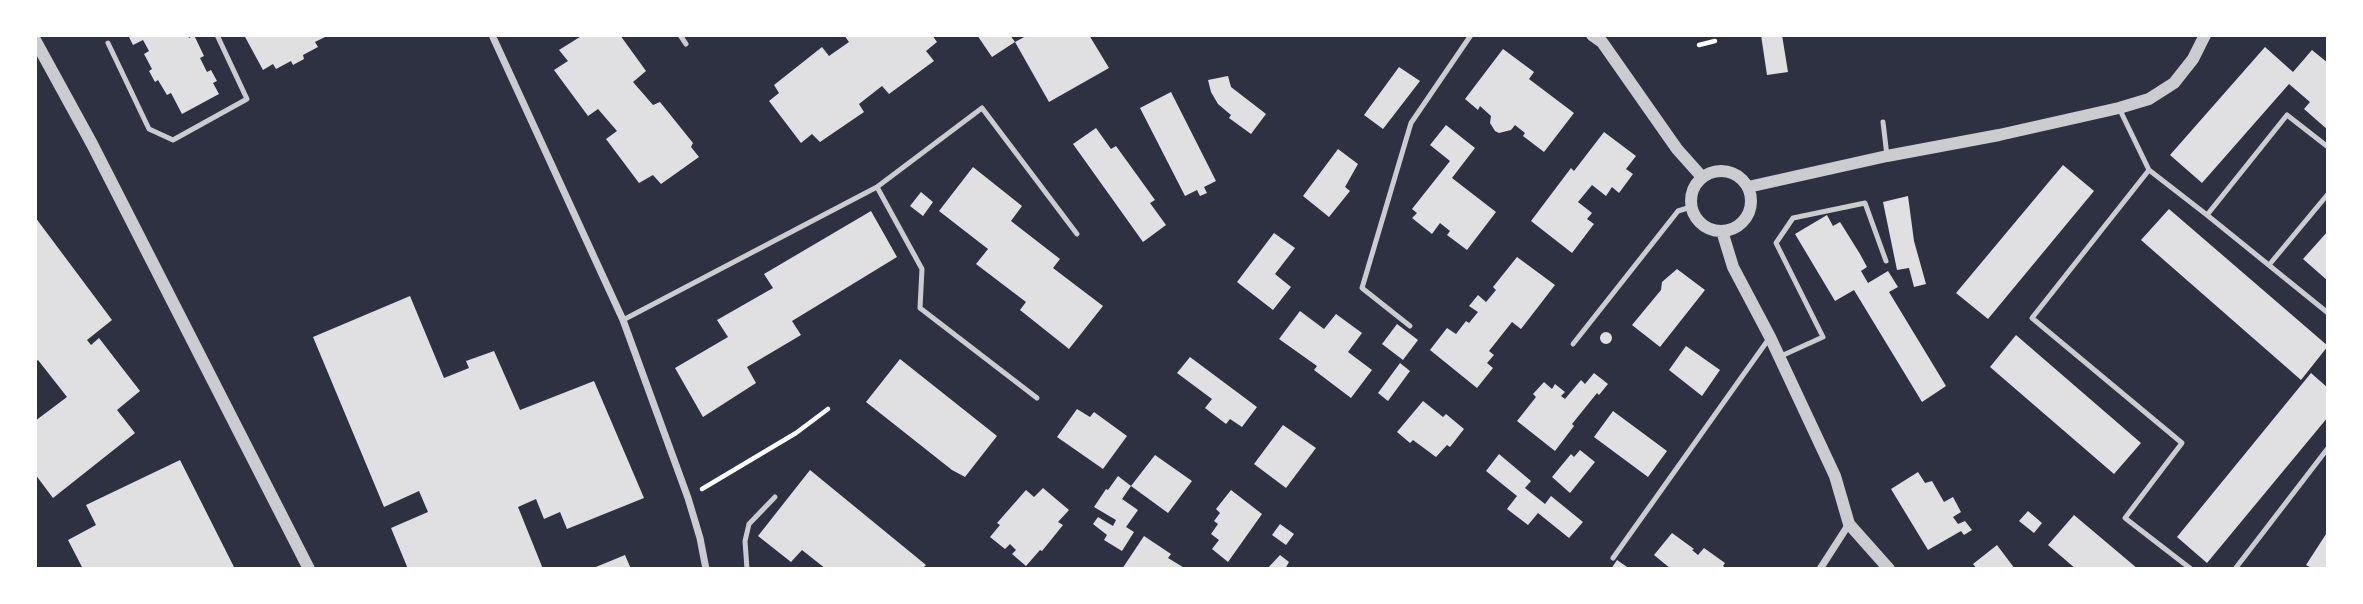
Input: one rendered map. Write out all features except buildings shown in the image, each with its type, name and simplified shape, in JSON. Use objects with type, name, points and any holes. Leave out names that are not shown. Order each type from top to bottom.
[{"type":"street","points":[[492,35],[622,320],[688,498],[701,538],[706,569]]},
{"type":"street","points":[[1592,35],[1602,42],[1676,149],[1702,177]]},
{"type":"street","points":[[1748,187],[2119,108],[2149,99],[2174,83],[2193,59],[2205,35]]},
{"type":"street","points":[[35,40],[107,174],[309,569]]},
{"type":"street","points":[[1727,171],[1736,174],[1748,187],[1751,204],[1745,219],[1733,229],[1722,231],[1709,228],[1701,223],[1691,207],[1692,191],[1709,172],[1727,171]]},
{"type":"street","points":[[1722,231],[1733,267],[1770,337],[1835,476],[1849,524],[1888,569]]},
{"type":"street","points":[[1820,569],[1849,524]]},
{"type":"lane","points":[[108,43],[149,130],[173,140],[247,99],[217,35]]},
{"type":"lane","points":[[680,35],[686,44]]},
{"type":"lane","points":[[1410,326],[1362,288],[1411,122],[1471,35]]},
{"type":"lane","points":[[622,320],[877,187],[982,108],[1077,234]]},
{"type":"lane","points":[[2119,108],[2149,170],[2328,313]]},
{"type":"lane","points":[[2207,215],[2287,115],[2328,147]]},
{"type":"lane","points":[[1882,122],[1887,156]]},
{"type":"lane","points":[[2149,170],[2032,318],[2182,443],[2125,518],[2191,569]]},
{"type":"lane","points":[[877,187],[922,270],[920,308],[1037,398]]},
{"type":"lane","points":[[2269,265],[2327,198]]},
{"type":"lane","points":[[1779,357],[1823,337],[1776,243],[1793,218],[1866,203],[1886,261]]},
{"type":"lane","points":[[1573,344],[1678,211],[1691,207]]},
{"type":"lane","points":[[1613,558],[1770,337]]},
{"type":"lane","points":[[2235,569],[2328,448]]},
{"type":"lane","points":[[747,569],[745,541],[749,524],[775,497]]},
{"type":"path","points":[[1699,45],[1715,41]]},
{"type":"path","points":[[688,498],[796,433],[828,409]]}]
